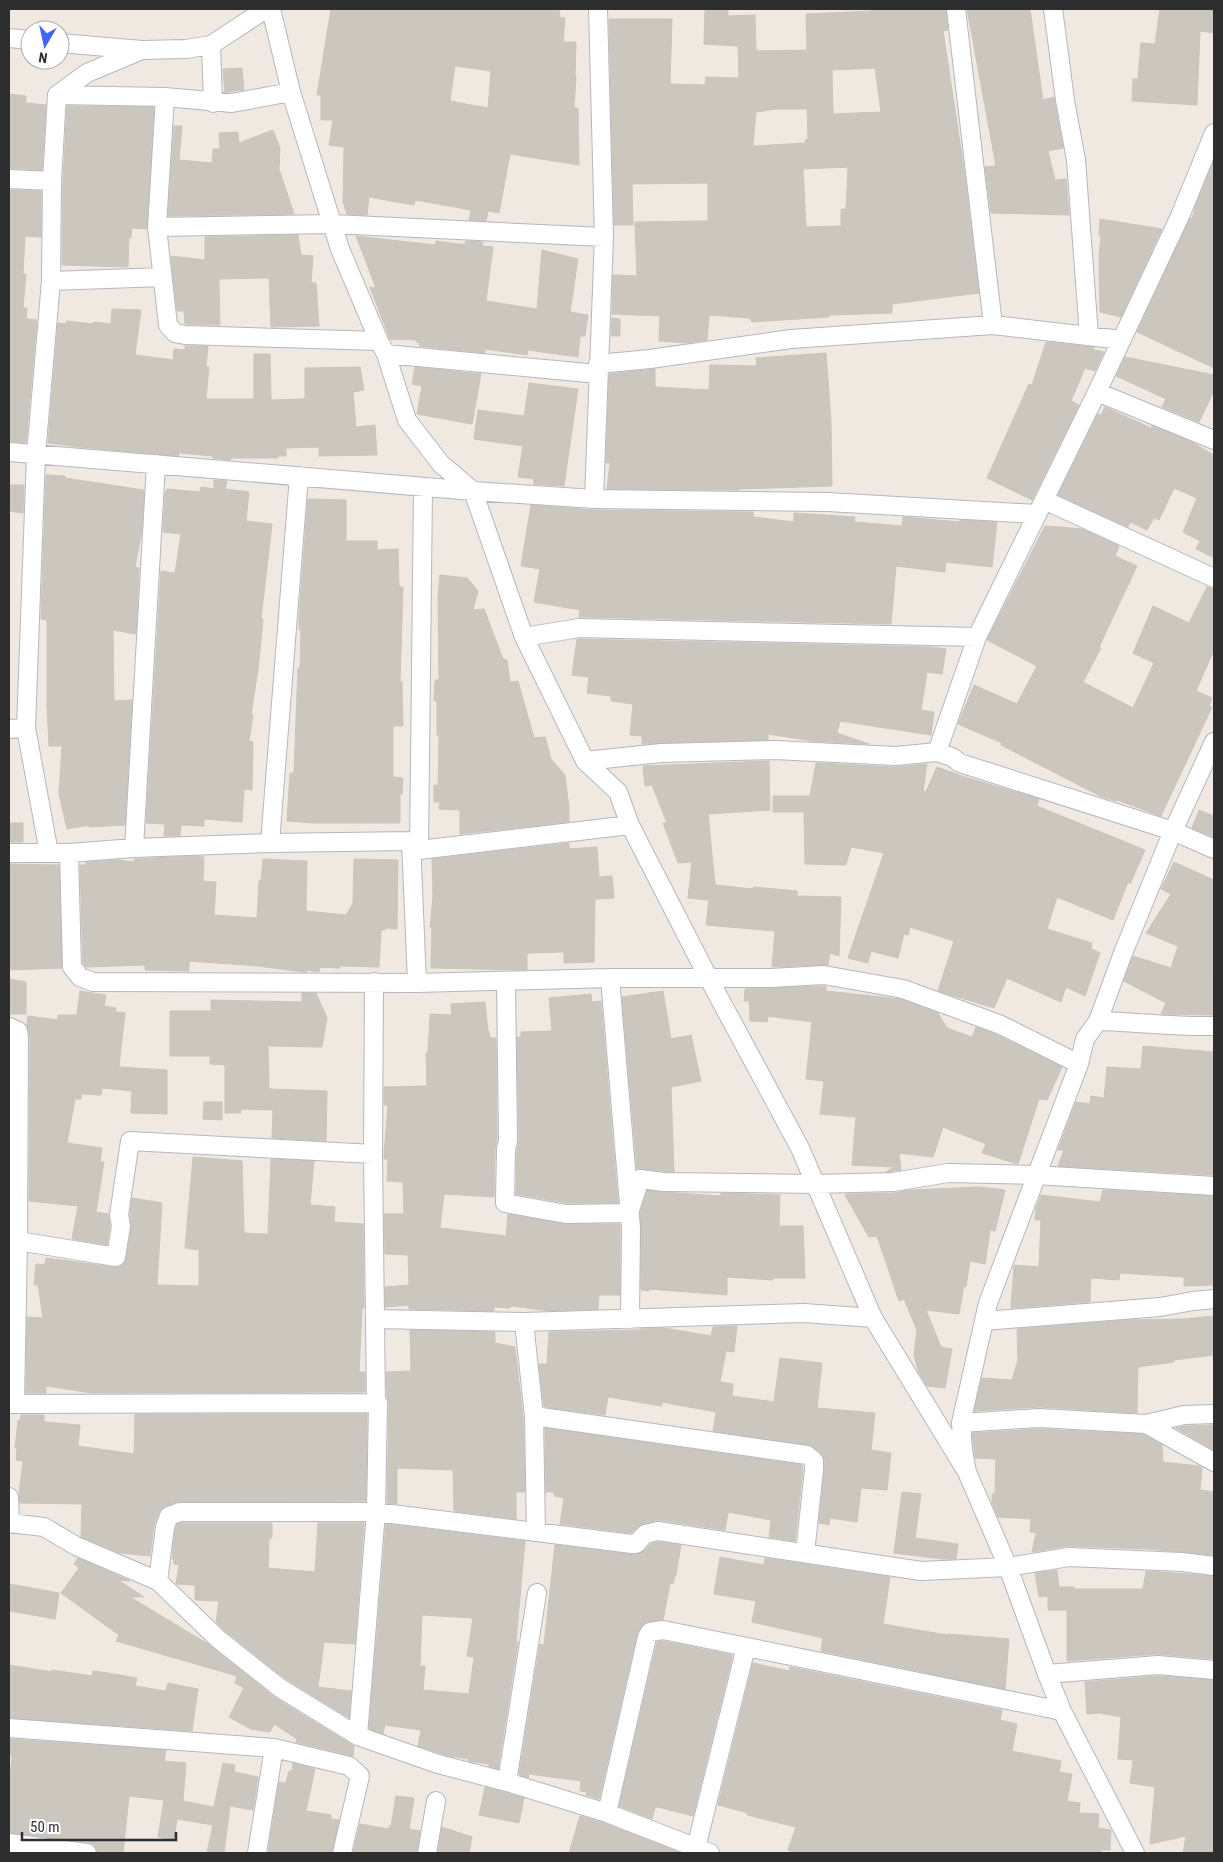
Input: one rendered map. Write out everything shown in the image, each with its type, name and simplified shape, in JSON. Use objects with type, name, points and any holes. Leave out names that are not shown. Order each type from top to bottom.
[{"type":"street","points":[[70,44],[142,50],[186,49],[211,45],[266,9]]},
{"type":"street","points":[[271,9],[291,92],[340,249],[382,348],[407,420],[441,464],[473,491],[524,637],[585,761],[618,792],[630,825],[709,979],[800,1148],[873,1318],[967,1472],[1008,1567],[1062,1711],[1135,1853]]},
{"type":"street","points":[[594,499],[604,238],[598,9]]},
{"type":"street","points":[[956,9],[993,325]]},
{"type":"street","points":[[1053,9],[1064,100],[1076,160],[1089,336]]},
{"type":"street","points":[[211,45],[213,103]]},
{"type":"street","points":[[57,95],[87,73],[142,50]]},
{"type":"street","points":[[57,95],[165,97],[213,103],[232,103],[291,92]]},
{"type":"street","points":[[49,853],[26,728],[36,455],[52,281],[52,181],[57,95]]},
{"type":"street","points":[[165,97],[157,228],[168,325],[174,333],[382,348],[598,369],[650,359],[791,339],[993,325],[1122,340]]},
{"type":"street","points":[[938,752],[977,637],[1122,340],[1180,216],[1214,133]]},
{"type":"street","points":[[9,179],[52,181]]},
{"type":"street","points":[[157,228],[333,224],[604,238]]},
{"type":"street","points":[[52,281],[163,277]]},
{"type":"street","points":[[1097,392],[1214,440]]},
{"type":"street","points":[[9,452],[423,487],[594,499],[1041,507],[1214,578]]},
{"type":"street","points":[[134,848],[156,464]]},
{"type":"street","points":[[270,842],[298,476]]},
{"type":"street","points":[[417,983],[415,845],[423,487]]},
{"type":"street","points":[[524,637],[579,628],[977,637]]},
{"type":"street","points":[[9,728],[26,728]]},
{"type":"street","points":[[967,1472],[961,1423],[988,1303],[1079,1064],[1085,1040],[1098,1020],[1173,831],[1214,742]]},
{"type":"street","points":[[585,761],[661,753],[775,750],[896,756],[938,752],[952,757],[960,763],[1173,831],[1214,849]]},
{"type":"street","points":[[9,853],[69,853],[270,842],[415,845],[630,825]]},
{"type":"street","points":[[69,853],[72,967],[80,977],[94,982],[417,983],[610,978],[709,979],[824,975],[903,989],[1001,1025],[1079,1064]]},
{"type":"street","points":[[610,978],[631,1228],[630,1319]]},
{"type":"street","points":[[506,981],[508,1141],[506,1149],[505,1203],[566,1214],[629,1213]]},
{"type":"street","points":[[358,1736],[376,1512],[378,1402],[376,1403],[373,1154],[374,982]]},
{"type":"street","points":[[1098,1020],[1159,1023],[1178,1027],[1214,1026]]},
{"type":"street","points":[[9,1027],[18,1031],[19,1038],[18,1242],[12,1404],[376,1403]]},
{"type":"street","points":[[18,1242],[116,1257],[121,1226],[120,1206],[130,1142],[373,1154]]},
{"type":"street","points":[[629,1213],[640,1179],[664,1182],[815,1184],[893,1182],[948,1173],[1036,1175],[1214,1186]]},
{"type":"street","points":[[984,1321],[1160,1307],[1214,1299]]},
{"type":"street","points":[[375,1319],[524,1322],[804,1313],[873,1318]]},
{"type":"street","points":[[524,1322],[534,1416],[536,1532]]},
{"type":"street","points":[[961,1423],[1039,1418],[1146,1424],[1184,1415],[1214,1414]]},
{"type":"street","points":[[534,1416],[807,1455],[814,1461],[814,1470],[805,1554]]},
{"type":"street","points":[[1146,1424],[1214,1462]]},
{"type":"street","points":[[9,1496],[10,1524],[44,1527],[76,1546],[158,1581],[217,1638],[280,1688],[358,1736],[438,1764],[507,1782],[607,1813],[703,1851],[746,1647]]},
{"type":"street","points":[[158,1581],[165,1527],[169,1516],[180,1512],[376,1512],[632,1544],[636,1544],[645,1534],[658,1531],[921,1572],[1008,1567],[1069,1557],[1182,1562],[1214,1566]]},
{"type":"street","points":[[507,1782],[538,1593]]},
{"type":"street","points":[[607,1813],[646,1637],[650,1632],[663,1630],[1062,1711]]},
{"type":"street","points":[[1047,1674],[1158,1664],[1214,1670]]},
{"type":"street","points":[[9,1728],[274,1748],[350,1766],[360,1776],[342,1853]]},
{"type":"street","points":[[256,1853],[274,1748]]},
{"type":"street","points":[[427,1853],[436,1801]]},
{"type":"street","points":[[9,1843],[87,1853]]},
{"type":"building","points":[[331,9],[560,9],[559,17],[565,18],[563,42],[576,42],[574,108],[578,108],[579,165],[510,154],[499,213],[488,211],[486,221],[469,220],[471,210],[415,200],[414,205],[369,197],[367,215],[347,214],[343,202],[344,147],[329,145],[333,120],[321,120],[321,95],[317,95]],"holes":[[[455,66],[491,71],[488,108],[450,101]]]},
{"type":"building","points":[[705,9],[728,9],[728,16],[755,15],[756,51],[807,50],[806,14],[871,11],[871,9],[946,9],[948,30],[943,31],[964,169],[979,293],[892,304],[892,313],[829,315],[829,317],[752,322],[749,318],[709,315],[707,340],[686,343],[659,341],[660,316],[612,314],[613,275],[637,276],[635,222],[708,221],[708,183],[632,184],[633,225],[614,225],[609,19],[672,19],[670,84],[705,85],[706,77],[739,78],[738,46],[704,44]],"holes":[[[875,68],[881,112],[833,114],[832,70]],[[776,109],[807,109],[808,139],[805,140],[806,143],[753,146],[756,112]],[[848,167],[846,209],[841,209],[841,226],[806,227],[803,169]]]},
{"type":"building","points":[[967,9],[1030,9],[1043,100],[1054,97],[1063,148],[1048,151],[1055,180],[1066,179],[1069,215],[991,213],[985,167],[996,166]]},
{"type":"building","points":[[1160,9],[1214,9],[1214,33],[1200,31],[1197,105],[1132,101],[1133,79],[1138,79],[1141,43],[1155,44]]},
{"type":"building","points":[[242,68],[244,90],[225,92],[223,69]]},
{"type":"building","points":[[9,94],[26,96],[26,103],[46,105],[42,170],[9,168]]},
{"type":"building","points":[[67,106],[154,107],[147,229],[132,228],[131,238],[129,238],[128,267],[62,265],[63,181]]},
{"type":"building","points":[[174,126],[182,126],[179,160],[212,163],[213,149],[220,149],[219,133],[238,132],[239,143],[273,130],[280,148],[279,169],[294,214],[168,216]]},
{"type":"building","points":[[1214,160],[1214,368],[1137,332],[1190,218],[1192,219]]},
{"type":"building","points":[[9,190],[41,191],[41,237],[25,236],[23,274],[26,274],[23,308],[27,308],[26,319],[37,320],[26,443],[9,441]]},
{"type":"building","points":[[1100,219],[1162,229],[1121,317],[1100,312]]},
{"type":"building","points":[[298,235],[301,255],[313,256],[311,283],[316,283],[319,326],[271,327],[269,278],[219,279],[220,325],[185,324],[184,311],[177,311],[171,256],[205,260],[205,237]]},
{"type":"building","points":[[356,236],[435,245],[436,241],[458,244],[465,244],[466,241],[483,242],[482,246],[493,247],[486,301],[537,309],[542,250],[578,259],[570,312],[588,315],[585,336],[580,336],[578,357],[528,350],[527,355],[485,349],[485,353],[419,346],[419,343],[416,342],[417,340],[390,339],[370,287],[376,288]]},
{"type":"building","points":[[112,309],[141,310],[135,355],[173,360],[174,349],[185,350],[185,346],[208,346],[206,367],[209,367],[206,399],[254,399],[254,354],[270,354],[271,400],[305,399],[305,368],[360,367],[364,390],[353,392],[356,427],[375,425],[377,455],[319,456],[319,447],[286,448],[286,456],[278,456],[278,458],[231,458],[230,460],[213,458],[213,456],[179,453],[178,456],[48,443],[58,323],[66,324],[67,321],[111,324]]},
{"type":"building","points":[[612,318],[620,319],[620,336],[611,336]]},
{"type":"building","points":[[1046,342],[1094,347],[1093,350],[1104,352],[1095,371],[1085,368],[1071,401],[1079,405],[1032,500],[987,478],[1029,384],[1032,385]]},
{"type":"building","points":[[826,353],[831,421],[832,486],[738,490],[607,489],[610,463],[606,463],[609,374],[655,369],[655,387],[709,390],[710,365],[757,366],[756,358]]},
{"type":"building","points":[[1125,357],[1214,375],[1214,391],[1199,422],[1162,407],[1166,399],[1116,376]]},
{"type":"building","points":[[415,367],[481,374],[472,424],[417,414],[422,386],[412,384]]},
{"type":"building","points":[[529,383],[578,389],[564,486],[534,484],[534,479],[518,477],[523,446],[474,439],[478,410],[524,416]]},
{"type":"building","points":[[1105,407],[1151,428],[1152,426],[1190,441],[1214,455],[1214,558],[1196,549],[1200,541],[1183,532],[1197,498],[1174,488],[1159,520],[1154,518],[1147,530],[1130,522],[1128,527],[1058,495],[1098,414],[1101,415]]},
{"type":"building","points":[[46,475],[65,476],[65,478],[144,490],[142,530],[135,567],[139,568],[136,634],[113,630],[114,701],[132,700],[125,825],[89,827],[89,825],[67,829],[59,794],[62,746],[49,746],[47,620],[41,619]]},
{"type":"building","points":[[214,480],[227,481],[225,489],[249,492],[246,521],[272,524],[261,619],[263,619],[258,670],[251,714],[253,715],[249,741],[253,742],[252,790],[244,789],[242,822],[204,819],[204,826],[181,825],[180,836],[164,836],[165,824],[146,823],[161,571],[175,573],[181,534],[163,532],[165,493],[167,489],[200,492],[201,487],[214,489]]},
{"type":"building","points":[[9,485],[24,485],[23,513],[9,511]]},
{"type":"building","points":[[308,499],[346,500],[346,541],[377,541],[377,550],[398,549],[399,587],[403,587],[400,682],[402,682],[403,726],[393,726],[393,777],[403,778],[402,794],[400,794],[400,823],[314,823],[287,821],[290,773],[294,773],[298,668],[300,668],[301,630],[299,630],[299,616]]},
{"type":"building","points":[[531,505],[594,510],[753,512],[753,517],[794,522],[794,513],[855,517],[854,522],[902,526],[903,517],[960,522],[960,520],[997,522],[992,567],[946,562],[945,572],[896,566],[891,624],[579,617],[580,610],[534,602],[540,569],[521,566]]},
{"type":"building","points":[[1045,526],[1083,529],[1119,546],[1115,556],[1137,566],[1099,647],[1101,648],[1083,682],[1133,708],[1154,663],[1133,653],[1153,606],[1189,623],[1207,587],[1214,589],[1214,650],[1196,691],[1212,698],[1209,706],[1212,707],[1161,816],[1100,796],[1001,745],[1002,743],[958,724],[974,685],[1017,704],[1037,666],[987,640]]},
{"type":"building","points":[[440,575],[467,578],[478,591],[473,610],[484,609],[503,659],[507,660],[510,682],[518,681],[534,738],[545,737],[551,759],[565,775],[569,822],[460,834],[460,810],[439,809],[440,802],[434,802],[434,785],[438,786],[439,735],[437,735],[437,701],[434,701],[435,680],[439,680],[438,596]]},
{"type":"building","points":[[577,639],[932,647],[946,649],[942,674],[927,672],[921,710],[934,712],[931,735],[840,721],[837,733],[869,744],[813,741],[768,734],[768,740],[642,744],[642,736],[630,735],[633,704],[611,701],[611,696],[587,693],[589,677],[572,675]]},
{"type":"building","points":[[769,761],[770,810],[708,814],[715,885],[797,891],[797,896],[841,897],[839,956],[830,953],[828,965],[772,967],[775,931],[706,925],[709,900],[688,898],[692,862],[678,863],[663,823],[667,823],[652,785],[645,786],[643,766]]},
{"type":"building","points":[[816,763],[895,767],[927,764],[923,791],[926,792],[937,767],[1039,799],[1037,806],[1145,850],[1130,884],[1128,882],[1113,920],[1057,897],[1047,929],[1092,943],[1091,949],[1100,953],[1085,996],[1066,987],[1061,1002],[1007,978],[994,1008],[938,991],[954,941],[910,927],[908,935],[904,934],[898,958],[871,951],[868,963],[848,958],[884,853],[851,847],[846,865],[805,864],[804,812],[773,812],[773,796],[810,796]]},
{"type":"building","points":[[1199,810],[1214,816],[1214,837],[1192,828]]},
{"type":"building","points":[[9,823],[23,823],[23,842],[9,842]]},
{"type":"building","points":[[569,843],[569,849],[597,847],[599,877],[612,876],[614,898],[595,899],[594,962],[564,963],[564,952],[527,953],[527,970],[431,968],[432,859]]},
{"type":"building","points":[[204,857],[203,881],[216,882],[214,915],[257,918],[259,880],[261,881],[263,859],[307,861],[306,911],[346,915],[353,903],[354,859],[398,860],[397,929],[385,928],[385,930],[381,930],[379,967],[320,967],[319,972],[306,970],[307,972],[304,972],[258,966],[189,961],[189,971],[145,970],[145,965],[86,967],[83,963],[80,865],[86,865],[86,862],[117,860],[133,862],[135,859]]},
{"type":"building","points":[[1174,862],[1214,880],[1213,1015],[1161,1014],[1166,1003],[1124,981],[1133,956],[1171,968],[1178,946],[1146,933],[1171,894],[1161,889]]},
{"type":"building","points":[[9,864],[59,865],[62,968],[9,970]]},
{"type":"building","points":[[9,979],[26,982],[26,1014],[9,1014]]},
{"type":"building","points":[[826,986],[826,991],[900,999],[938,1013],[947,1028],[972,1037],[976,1027],[997,1035],[1062,1067],[1047,1100],[1039,1099],[1018,1164],[982,1153],[986,1144],[943,1127],[933,1157],[899,1153],[901,1170],[886,1172],[894,1167],[852,1165],[856,1117],[820,1114],[824,1081],[806,1079],[812,1022],[768,1016],[767,1022],[750,1021],[749,1001],[744,1001],[745,989]]},
{"type":"building","points":[[80,991],[106,995],[104,1006],[116,1008],[115,1012],[125,1013],[119,1067],[167,1070],[167,1114],[131,1113],[132,1091],[102,1088],[101,1095],[81,1094],[81,1099],[75,1099],[67,1143],[102,1148],[100,1162],[104,1162],[96,1212],[108,1214],[110,1226],[107,1245],[72,1239],[78,1206],[29,1201],[30,1038],[27,1025],[28,1016],[58,1020],[58,1015],[77,1015]]},
{"type":"building","points":[[663,991],[671,1039],[691,1035],[701,1081],[671,1087],[674,1172],[637,1169],[622,997]]},
{"type":"building","points":[[302,993],[316,993],[327,1018],[322,1047],[268,1046],[269,1089],[327,1091],[326,1141],[272,1138],[273,1110],[241,1109],[241,1113],[225,1113],[225,1065],[210,1064],[210,1056],[170,1056],[170,1011],[211,1011],[211,1000],[302,1002]]},
{"type":"building","points":[[591,994],[592,1002],[601,1001],[618,1203],[567,1203],[516,1194],[519,1141],[517,1037],[521,1037],[521,1032],[552,1031],[549,998]]},
{"type":"building","points":[[485,1002],[490,1038],[496,1038],[497,1140],[495,1149],[494,1197],[444,1194],[440,1228],[506,1236],[508,1214],[564,1224],[620,1224],[620,1295],[599,1295],[598,1309],[551,1311],[511,1306],[510,1308],[494,1307],[494,1311],[409,1309],[409,1305],[385,1307],[385,1287],[409,1285],[408,1255],[385,1254],[384,1214],[404,1214],[403,1182],[387,1181],[388,1159],[384,1159],[384,1154],[388,1105],[384,1105],[384,1087],[427,1086],[426,1053],[428,1053],[430,1014],[452,1015],[451,1004]]},
{"type":"building","points":[[1143,1046],[1214,1052],[1214,1175],[1058,1166],[1064,1150],[1058,1150],[1076,1102],[1090,1104],[1091,1096],[1104,1098],[1107,1067],[1141,1069]]},
{"type":"building","points":[[204,1102],[222,1102],[222,1120],[203,1119]]},
{"type":"building","points":[[193,1157],[242,1161],[244,1233],[268,1234],[271,1159],[314,1161],[310,1205],[335,1207],[334,1222],[363,1224],[364,1308],[362,1308],[359,1372],[365,1372],[365,1392],[92,1393],[46,1386],[46,1393],[26,1393],[27,1317],[43,1318],[38,1285],[34,1285],[36,1264],[45,1265],[46,1258],[120,1267],[126,1259],[131,1228],[132,1198],[162,1203],[157,1285],[199,1286],[199,1250],[185,1248]]},
{"type":"building","points":[[980,1187],[1005,1190],[995,1231],[990,1230],[985,1264],[970,1261],[959,1314],[926,1310],[941,1347],[952,1349],[945,1388],[927,1386],[918,1371],[914,1355],[917,1330],[904,1299],[899,1301],[877,1236],[869,1237],[845,1195]]},
{"type":"building","points":[[1103,1190],[1214,1196],[1214,1285],[1184,1286],[1184,1277],[1120,1273],[1119,1280],[1091,1278],[1090,1302],[1011,1308],[1014,1265],[1039,1267],[1041,1220],[1035,1220],[1036,1208],[1041,1195],[1100,1202]]},
{"type":"building","points":[[647,1191],[721,1196],[721,1193],[780,1195],[779,1226],[803,1226],[805,1278],[773,1278],[773,1280],[727,1277],[727,1295],[641,1290],[640,1212]]},
{"type":"building","points":[[1214,1316],[1214,1355],[1138,1367],[1137,1413],[1040,1407],[974,1411],[982,1378],[1012,1380],[1018,1360],[1017,1329],[1127,1320],[1184,1319]]},
{"type":"building","points":[[737,1326],[734,1352],[726,1351],[720,1382],[733,1384],[732,1396],[774,1402],[780,1358],[822,1363],[817,1408],[875,1413],[871,1450],[891,1453],[887,1490],[861,1488],[857,1522],[830,1518],[829,1525],[819,1523],[825,1461],[821,1453],[809,1445],[713,1431],[716,1412],[662,1402],[662,1406],[608,1397],[605,1415],[544,1407],[539,1364],[547,1364],[549,1332],[664,1328],[711,1336],[713,1327]]},
{"type":"building","points":[[410,1330],[495,1332],[495,1343],[515,1347],[523,1417],[525,1492],[516,1492],[516,1519],[454,1511],[453,1470],[397,1468],[397,1504],[387,1503],[389,1403],[386,1372],[411,1371]]},
{"type":"building","points":[[135,1414],[367,1414],[366,1501],[177,1502],[165,1506],[159,1512],[154,1525],[150,1556],[120,1553],[81,1537],[82,1504],[20,1503],[19,1494],[23,1461],[16,1460],[17,1448],[15,1448],[18,1420],[20,1421],[21,1415],[44,1415],[44,1422],[80,1425],[78,1446],[134,1454]]},
{"type":"building","points":[[1214,1425],[1214,1450],[1176,1428],[1185,1426]]},
{"type":"building","points":[[545,1428],[802,1465],[795,1541],[769,1537],[771,1520],[728,1512],[725,1530],[659,1520],[642,1524],[631,1533],[560,1524],[564,1498],[554,1496],[554,1492],[546,1492]]},
{"type":"building","points":[[1039,1429],[1143,1434],[1162,1445],[1163,1462],[1199,1466],[1202,1468],[1200,1490],[1214,1492],[1214,1555],[1149,1549],[1069,1546],[1032,1552],[1036,1533],[1030,1532],[1031,1519],[998,1517],[992,1503],[992,1494],[995,1494],[996,1459],[975,1458],[972,1433]]},
{"type":"building","points":[[902,1492],[921,1494],[915,1538],[958,1544],[956,1559],[894,1553]]},
{"type":"building","points":[[272,1523],[272,1538],[269,1538],[268,1568],[315,1572],[318,1523],[364,1523],[355,1644],[324,1642],[318,1687],[351,1691],[349,1718],[286,1679],[224,1630],[216,1622],[219,1601],[195,1600],[195,1585],[176,1584],[179,1565],[174,1564],[174,1559],[172,1559],[175,1530],[177,1524]]},
{"type":"building","points":[[386,1524],[525,1541],[516,1642],[518,1642],[498,1769],[489,1766],[489,1764],[468,1761],[469,1759],[449,1756],[418,1746],[421,1730],[385,1725],[383,1734],[369,1729]],"holes":[[[422,1615],[473,1618],[467,1656],[474,1657],[469,1694],[423,1690],[425,1666],[420,1666]]]},
{"type":"building","points":[[658,1542],[681,1545],[676,1575],[673,1584],[670,1583],[663,1620],[644,1623],[637,1634],[599,1799],[586,1795],[587,1792],[580,1791],[581,1781],[529,1774],[528,1778],[519,1775],[540,1644],[544,1645],[555,1545],[636,1555],[644,1551],[651,1544]]},
{"type":"building","points":[[720,1557],[764,1565],[765,1558],[890,1577],[883,1624],[947,1635],[1009,1639],[1005,1689],[821,1651],[823,1638],[752,1622],[756,1601],[714,1594]]},
{"type":"building","points":[[78,1558],[130,1581],[118,1580],[144,1597],[130,1597],[208,1644],[274,1697],[354,1746],[353,1756],[296,1742],[297,1739],[274,1724],[270,1732],[251,1729],[229,1717],[244,1688],[235,1683],[237,1676],[116,1641],[119,1635],[61,1593],[79,1568],[74,1564]]},
{"type":"building","points":[[1057,1570],[1059,1587],[1074,1587],[1074,1589],[1143,1589],[1146,1571],[1214,1576],[1214,1659],[1157,1654],[1067,1661],[1067,1610],[1048,1610],[1048,1596],[1039,1597],[1035,1573]]},
{"type":"building","points":[[9,1584],[59,1593],[55,1619],[9,1611]]},
{"type":"building","points":[[663,1641],[732,1655],[732,1658],[693,1816],[657,1807],[652,1819],[619,1806],[657,1642]]},
{"type":"building","points":[[753,1663],[789,1671],[790,1667],[1002,1710],[1000,1720],[1017,1724],[1012,1751],[1061,1761],[1059,1772],[1072,1774],[1067,1801],[1080,1803],[1079,1813],[1099,1814],[1098,1828],[1111,1830],[1110,1850],[1101,1850],[1101,1853],[797,1853],[788,1850],[796,1827],[747,1815],[748,1813],[718,1805]]},
{"type":"building","points":[[9,1665],[92,1676],[93,1671],[108,1673],[137,1678],[135,1686],[166,1691],[168,1683],[198,1689],[192,1731],[9,1718]]},
{"type":"building","points":[[1158,1676],[1214,1680],[1214,1853],[1183,1853],[1186,1836],[1150,1844],[1155,1787],[1130,1783],[1133,1760],[1118,1759],[1121,1717],[1099,1713],[1087,1714],[1085,1682]]},
{"type":"building","points":[[9,1739],[166,1750],[164,1761],[186,1763],[183,1801],[214,1807],[223,1763],[235,1765],[234,1772],[258,1777],[253,1810],[230,1806],[224,1853],[207,1853],[213,1825],[177,1819],[174,1840],[158,1837],[164,1800],[129,1796],[123,1853],[97,1853],[94,1845],[88,1842],[9,1833],[9,1792],[12,1755],[9,1755]]},
{"type":"building","points":[[293,1763],[315,1769],[306,1811],[331,1815],[331,1819],[339,1820],[332,1853],[268,1853],[279,1782],[286,1783],[289,1771],[292,1771]]},
{"type":"building","points":[[485,1787],[524,1798],[519,1823],[479,1815]]},
{"type":"building","points":[[396,1796],[414,1798],[409,1829],[420,1831],[417,1853],[353,1853],[360,1824],[389,1829]]},
{"type":"building","points":[[580,1816],[604,1823],[681,1853],[569,1853]]},
{"type":"building","points":[[442,1827],[472,1837],[469,1853],[438,1853]]}]
